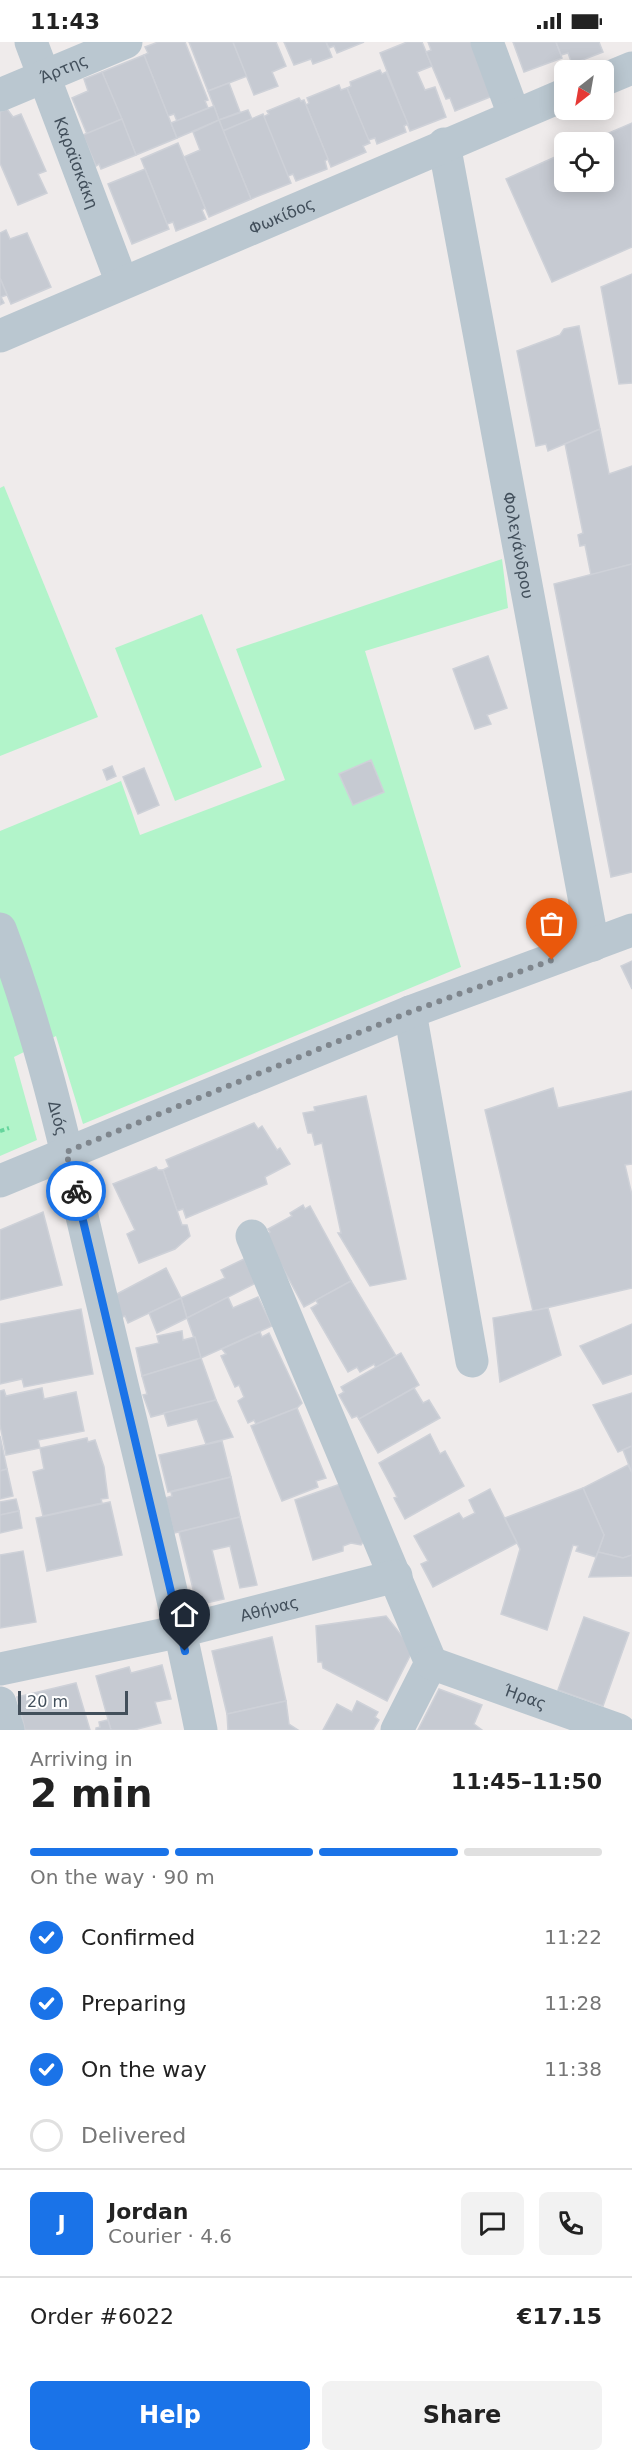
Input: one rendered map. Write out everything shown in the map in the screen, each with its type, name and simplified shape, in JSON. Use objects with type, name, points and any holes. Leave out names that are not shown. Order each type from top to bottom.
[{"type":"street","name":"Καραϊσκάκη","points":[[31,42],[122,283]]},
{"type":"street","name":"Άρτης","points":[[0,95],[126,42]]},
{"type":"street","points":[[487,42],[514,115]]},
{"type":"street","points":[[614,75],[632,68]]},
{"type":"street","name":"Φωκίδος","points":[[0,336],[444,144],[554,99]]},
{"type":"street","name":"Φολεγάνδρου","points":[[444,144],[593,945]]},
{"type":"street","name":"Διός","points":[[0,929],[20,982],[66,1152],[181,1631],[201,1730]]},
{"type":"street","points":[[0,1181],[410,1012],[632,930]]},
{"type":"street","points":[[410,1012],[472,1361]]},
{"type":"street","points":[[252,1236],[432,1663],[397,1730]]},
{"type":"street","name":"Αθήνας","points":[[0,1669],[181,1631],[396,1575]]},
{"type":"street","name":"Ήρας","points":[[432,1663],[619,1730]]},
{"type":"street","points":[[0,1702],[8,1730]]},
{"type":"path","points":[[0,1131],[9,1128]]},
{"type":"green space","points":[[4,486],[98,717],[0,756],[0,488]]},
{"type":"green space","points":[[502,559],[508,608],[365,651],[461,967],[83,1124],[56,1036],[14,1057],[37,1140],[0,1156],[0,831],[121,781],[140,835],[285,780],[236,649]]},
{"type":"green space","points":[[202,614],[262,767],[175,801],[115,648]]},
{"type":"building","points":[[158,42],[185,42],[208,100],[205,101],[208,108],[177,121],[174,114],[168,116],[144,55],[148,53],[145,47]]},
{"type":"building","points":[[189,42],[233,42],[247,76],[208,91]]},
{"type":"building","points":[[233,42],[276,42],[286,66],[272,72],[278,86],[254,95]]},
{"type":"building","points":[[284,42],[326,42],[332,57],[313,64],[311,59],[294,65]]},
{"type":"building","points":[[326,42],[364,42],[337,53],[334,46],[329,48]]},
{"type":"building","points":[[407,42],[422,42],[432,66],[417,72],[425,90],[435,87],[446,117],[410,131],[380,53]]},
{"type":"building","points":[[428,42],[472,42],[495,95],[455,111],[450,98],[446,99],[426,52],[431,50]]},
{"type":"building","points":[[513,42],[556,42],[562,58],[524,72]]},
{"type":"building","points":[[556,42],[599,42],[603,52],[582,60],[571,60],[568,53],[561,55]]},
{"type":"building","points":[[144,55],[177,138],[136,155],[102,72]]},
{"type":"building","points":[[380,70],[382,74],[386,72],[408,124],[404,126],[406,132],[377,144],[375,138],[368,140],[347,88],[351,86],[350,82]]},
{"type":"building","points":[[102,72],[122,119],[87,134],[72,98],[88,91],[84,79]]},
{"type":"building","points":[[229,83],[240,112],[219,120],[208,91]]},
{"type":"building","points":[[339,85],[341,90],[347,88],[370,143],[363,146],[366,152],[331,167],[306,105],[309,103],[307,98]]},
{"type":"building","points":[[299,98],[301,101],[304,100],[328,159],[325,161],[327,169],[296,181],[293,174],[288,176],[263,117],[269,114],[267,111]]},
{"type":"building","points":[[214,106],[219,120],[177,138],[171,123]]},
{"type":"building","points":[[7,109],[13,117],[21,114],[46,171],[38,174],[47,193],[18,205],[0,163],[0,112]]},
{"type":"building","points":[[248,110],[252,119],[223,131],[219,120]]},
{"type":"building","points":[[263,114],[291,183],[251,199],[223,131]]},
{"type":"building","points":[[122,119],[136,155],[101,169],[99,164],[96,166],[83,135]]},
{"type":"building","points":[[219,120],[251,199],[209,217],[184,157],[200,150],[193,132]]},
{"type":"building","points":[[632,123],[632,247],[552,282],[506,179],[554,157],[554,192],[614,192],[614,132],[611,132]]},
{"type":"building","points":[[178,143],[205,208],[202,210],[206,219],[176,231],[173,222],[167,224],[141,159]]},
{"type":"building","points":[[145,169],[169,229],[132,244],[108,184]]},
{"type":"building","points":[[6,230],[10,239],[27,233],[51,287],[11,304],[0,278],[0,233]]},
{"type":"building","points":[[632,274],[632,383],[619,384],[601,287]]},
{"type":"building","points":[[0,278],[7,295],[1,297],[4,303],[0,305]]},
{"type":"building","points":[[579,326],[600,429],[548,451],[546,444],[536,446],[517,351],[560,335],[564,329]]},
{"type":"building","points":[[600,429],[609,474],[632,466],[632,564],[591,575],[585,545],[580,546],[578,535],[583,533],[565,444]]},
{"type":"building","points":[[632,564],[632,872],[611,877],[554,584]]},
{"type":"building","points":[[488,656],[507,708],[487,715],[491,724],[475,729],[453,669]]},
{"type":"building","points":[[371,760],[384,792],[353,805],[339,774]]},
{"type":"building","points":[[112,766],[116,776],[107,780],[103,770]]},
{"type":"building","points":[[144,768],[159,805],[138,814],[123,777]]},
{"type":"building","points":[[632,961],[632,989],[621,966]]},
{"type":"building","points":[[553,1088],[558,1108],[632,1091],[632,1164],[625,1165],[632,1195],[632,1288],[533,1311],[485,1110]]},
{"type":"building","points":[[366,1096],[406,1279],[370,1286],[338,1233],[341,1233],[322,1143],[315,1145],[312,1133],[308,1133],[303,1113],[315,1111],[314,1107]]},
{"type":"building","points":[[254,1123],[258,1129],[262,1126],[277,1150],[280,1148],[290,1164],[265,1177],[267,1184],[186,1218],[183,1209],[177,1211],[163,1170],[169,1167],[166,1160]]},
{"type":"building","points":[[156,1167],[158,1170],[163,1170],[182,1225],[187,1225],[190,1236],[175,1249],[139,1263],[127,1234],[135,1230],[113,1184]]},
{"type":"building","points":[[303,1205],[305,1209],[310,1206],[351,1281],[304,1307],[265,1235],[270,1232],[268,1229],[292,1216],[290,1213]]},
{"type":"building","points":[[43,1212],[62,1285],[0,1300],[0,1230]]},
{"type":"building","points":[[244,1259],[256,1283],[187,1318],[181,1298],[225,1278],[221,1270]]},
{"type":"building","points":[[166,1268],[181,1298],[128,1323],[125,1316],[120,1318],[115,1295]]},
{"type":"building","points":[[351,1281],[396,1356],[376,1368],[374,1364],[360,1372],[357,1367],[348,1372],[311,1308],[318,1304],[316,1300]]},
{"type":"building","points":[[228,1297],[233,1308],[258,1297],[272,1326],[201,1358],[187,1318]]},
{"type":"building","points":[[181,1298],[187,1318],[157,1333],[149,1313]]},
{"type":"building","points":[[548,1308],[561,1355],[500,1382],[493,1318]]},
{"type":"building","points":[[81,1309],[93,1374],[24,1387],[22,1379],[0,1384],[0,1324]]},
{"type":"building","points":[[632,1324],[632,1374],[603,1384],[580,1346]]},
{"type":"building","points":[[182,1331],[183,1340],[195,1337],[201,1358],[142,1376],[136,1348],[159,1343],[157,1336]]},
{"type":"building","points":[[260,1332],[262,1337],[269,1333],[302,1403],[297,1408],[256,1424],[254,1420],[248,1423],[238,1401],[244,1397],[239,1385],[235,1387],[221,1356],[226,1354],[222,1349]]},
{"type":"building","points":[[401,1353],[419,1385],[359,1419],[357,1416],[352,1418],[339,1395],[344,1392],[341,1387]]},
{"type":"building","points":[[201,1358],[216,1400],[151,1417],[143,1395],[147,1394],[142,1376]]},
{"type":"building","points":[[42,1388],[44,1399],[76,1392],[84,1431],[38,1440],[40,1448],[6,1455],[0,1425],[0,1391],[4,1390],[6,1396]]},
{"type":"building","points":[[414,1388],[423,1403],[429,1400],[440,1418],[378,1453],[359,1419]]},
{"type":"building","points":[[632,1393],[632,1446],[618,1452],[593,1405]]},
{"type":"building","points":[[216,1400],[233,1437],[206,1444],[197,1419],[168,1426],[164,1413]]},
{"type":"building","points":[[297,1408],[326,1478],[316,1481],[318,1487],[282,1501],[251,1426]]},
{"type":"building","points":[[430,1434],[440,1454],[445,1451],[464,1486],[405,1519],[394,1498],[397,1497],[379,1463]]},
{"type":"building","points":[[0,1436],[7,1469],[0,1471]]},
{"type":"building","points":[[87,1438],[88,1442],[95,1440],[104,1467],[108,1498],[101,1499],[102,1503],[43,1516],[33,1472],[44,1469],[40,1448]]},
{"type":"building","points":[[222,1441],[231,1477],[168,1492],[159,1455]]},
{"type":"building","points":[[632,1446],[632,1473],[623,1450]]},
{"type":"building","points":[[628,1465],[632,1473],[632,1555],[623,1558],[598,1552],[604,1535],[583,1488]]},
{"type":"building","points":[[7,1469],[13,1496],[0,1499],[0,1471]]},
{"type":"building","points":[[231,1477],[240,1517],[174,1533],[165,1498],[172,1496],[171,1492]]},
{"type":"building","points":[[346,1482],[365,1539],[361,1545],[351,1543],[343,1546],[343,1551],[313,1560],[295,1500]]},
{"type":"building","points":[[583,1488],[604,1535],[596,1557],[576,1551],[578,1546],[573,1545],[547,1630],[501,1614],[520,1549],[505,1518]]},
{"type":"building","points":[[490,1489],[517,1543],[433,1587],[421,1564],[428,1561],[414,1536],[459,1513],[463,1519],[475,1513],[469,1500]]},
{"type":"building","points":[[16,1499],[19,1511],[0,1515],[0,1502]]},
{"type":"building","points":[[110,1502],[122,1555],[47,1571],[36,1518]]},
{"type":"building","points":[[19,1511],[22,1528],[0,1533],[0,1515]]},
{"type":"building","points":[[240,1517],[257,1585],[240,1588],[230,1546],[212,1550],[224,1599],[197,1605],[179,1532]]},
{"type":"building","points":[[23,1551],[36,1622],[0,1628],[0,1555]]},
{"type":"building","points":[[598,1552],[623,1558],[632,1555],[632,1576],[589,1577]]},
{"type":"building","points":[[386,1616],[413,1650],[387,1701],[323,1668],[322,1662],[318,1662],[316,1626]]},
{"type":"building","points":[[584,1617],[629,1633],[603,1706],[558,1690]]},
{"type":"building","points":[[272,1637],[286,1701],[227,1714],[212,1651]]},
{"type":"building","points":[[162,1665],[171,1699],[155,1702],[161,1723],[134,1730],[111,1730],[96,1676],[129,1667],[131,1673]]},
{"type":"building","points":[[76,1683],[90,1730],[25,1730],[17,1697]]},
{"type":"building","points":[[439,1689],[482,1705],[474,1724],[482,1730],[418,1730]]},
{"type":"building","points":[[286,1701],[289,1724],[298,1730],[228,1730],[227,1714]]},
{"type":"building","points":[[357,1701],[378,1712],[375,1717],[379,1720],[373,1730],[323,1730],[337,1704],[352,1712]]},
{"type":"building","points":[[108,1720],[111,1730],[96,1730],[100,1727],[99,1722]]},
{"type":"way so far","points":[[76,1191],[66,1152],[410,1012],[552,960]]},
{"type":"route","points":[[76,1191],[185,1651]]}]
